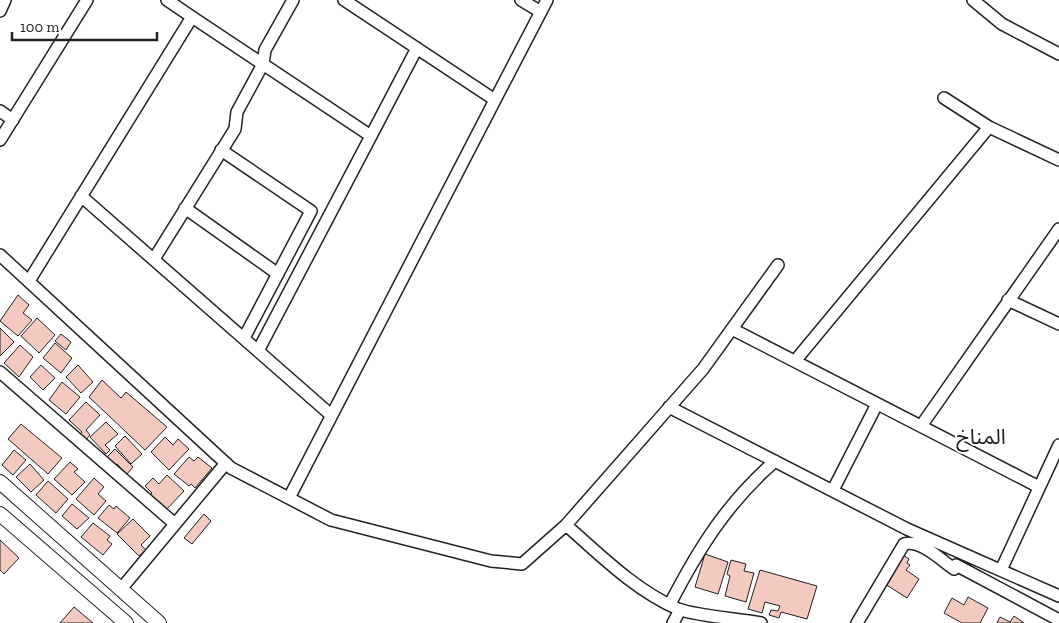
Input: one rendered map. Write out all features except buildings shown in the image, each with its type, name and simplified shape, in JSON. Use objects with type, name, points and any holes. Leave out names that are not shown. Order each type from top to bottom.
[{"type":"main road","points":[[0,482],[159,623]]},
{"type":"main road","points":[[0,514],[126,623]]},
{"type":"street","points":[[0,11],[6,0]]},
{"type":"street","points":[[0,140],[87,0]]},
{"type":"street","points":[[167,0],[370,136]]},
{"type":"street","points":[[154,259],[234,129],[237,112],[263,64],[265,50],[293,0]]},
{"type":"street","points":[[344,0],[495,100]]},
{"type":"street","points":[[521,0],[541,12]]},
{"type":"street","points":[[288,498],[547,0]]},
{"type":"street","points":[[974,0],[1002,24],[1059,54]]},
{"type":"street","points":[[29,282],[192,16]]},
{"type":"street","points":[[258,351],[417,48]]},
{"type":"street","points":[[944,98],[990,127],[1059,160]]},
{"type":"street","points":[[0,110],[13,120]]},
{"type":"street","points":[[795,361],[990,127]]},
{"type":"street","points":[[221,150],[326,221]]},
{"type":"street","points":[[81,196],[332,415]]},
{"type":"street","points":[[185,208],[278,274]]},
{"type":"street","points":[[244,338],[310,211]]},
{"type":"street","points":[[921,426],[1059,229]]},
{"type":"street","points":[[0,255],[226,463],[331,520],[491,560],[522,564],[566,524],[703,369],[778,265]]},
{"type":"street","points":[[1008,300],[1059,324]]},
{"type":"street","points":[[732,329],[1039,487]]},
{"type":"street","points":[[0,372],[175,524]]},
{"type":"street","points":[[832,490],[877,404]]},
{"type":"street","points":[[669,407],[907,529],[1059,596]]},
{"type":"street","points":[[1001,570],[1059,444]]},
{"type":"street","points":[[673,623],[675,607],[695,556],[720,518],[758,476],[775,461]]},
{"type":"street","points":[[121,589],[226,463]]},
{"type":"street","points":[[566,524],[634,582],[675,607],[761,623]]},
{"type":"street","points":[[857,623],[904,544],[910,542],[922,547],[954,569],[956,566],[1059,620]]},
{"type":"district","name":"المناخ","points":[[981,436]]}]
